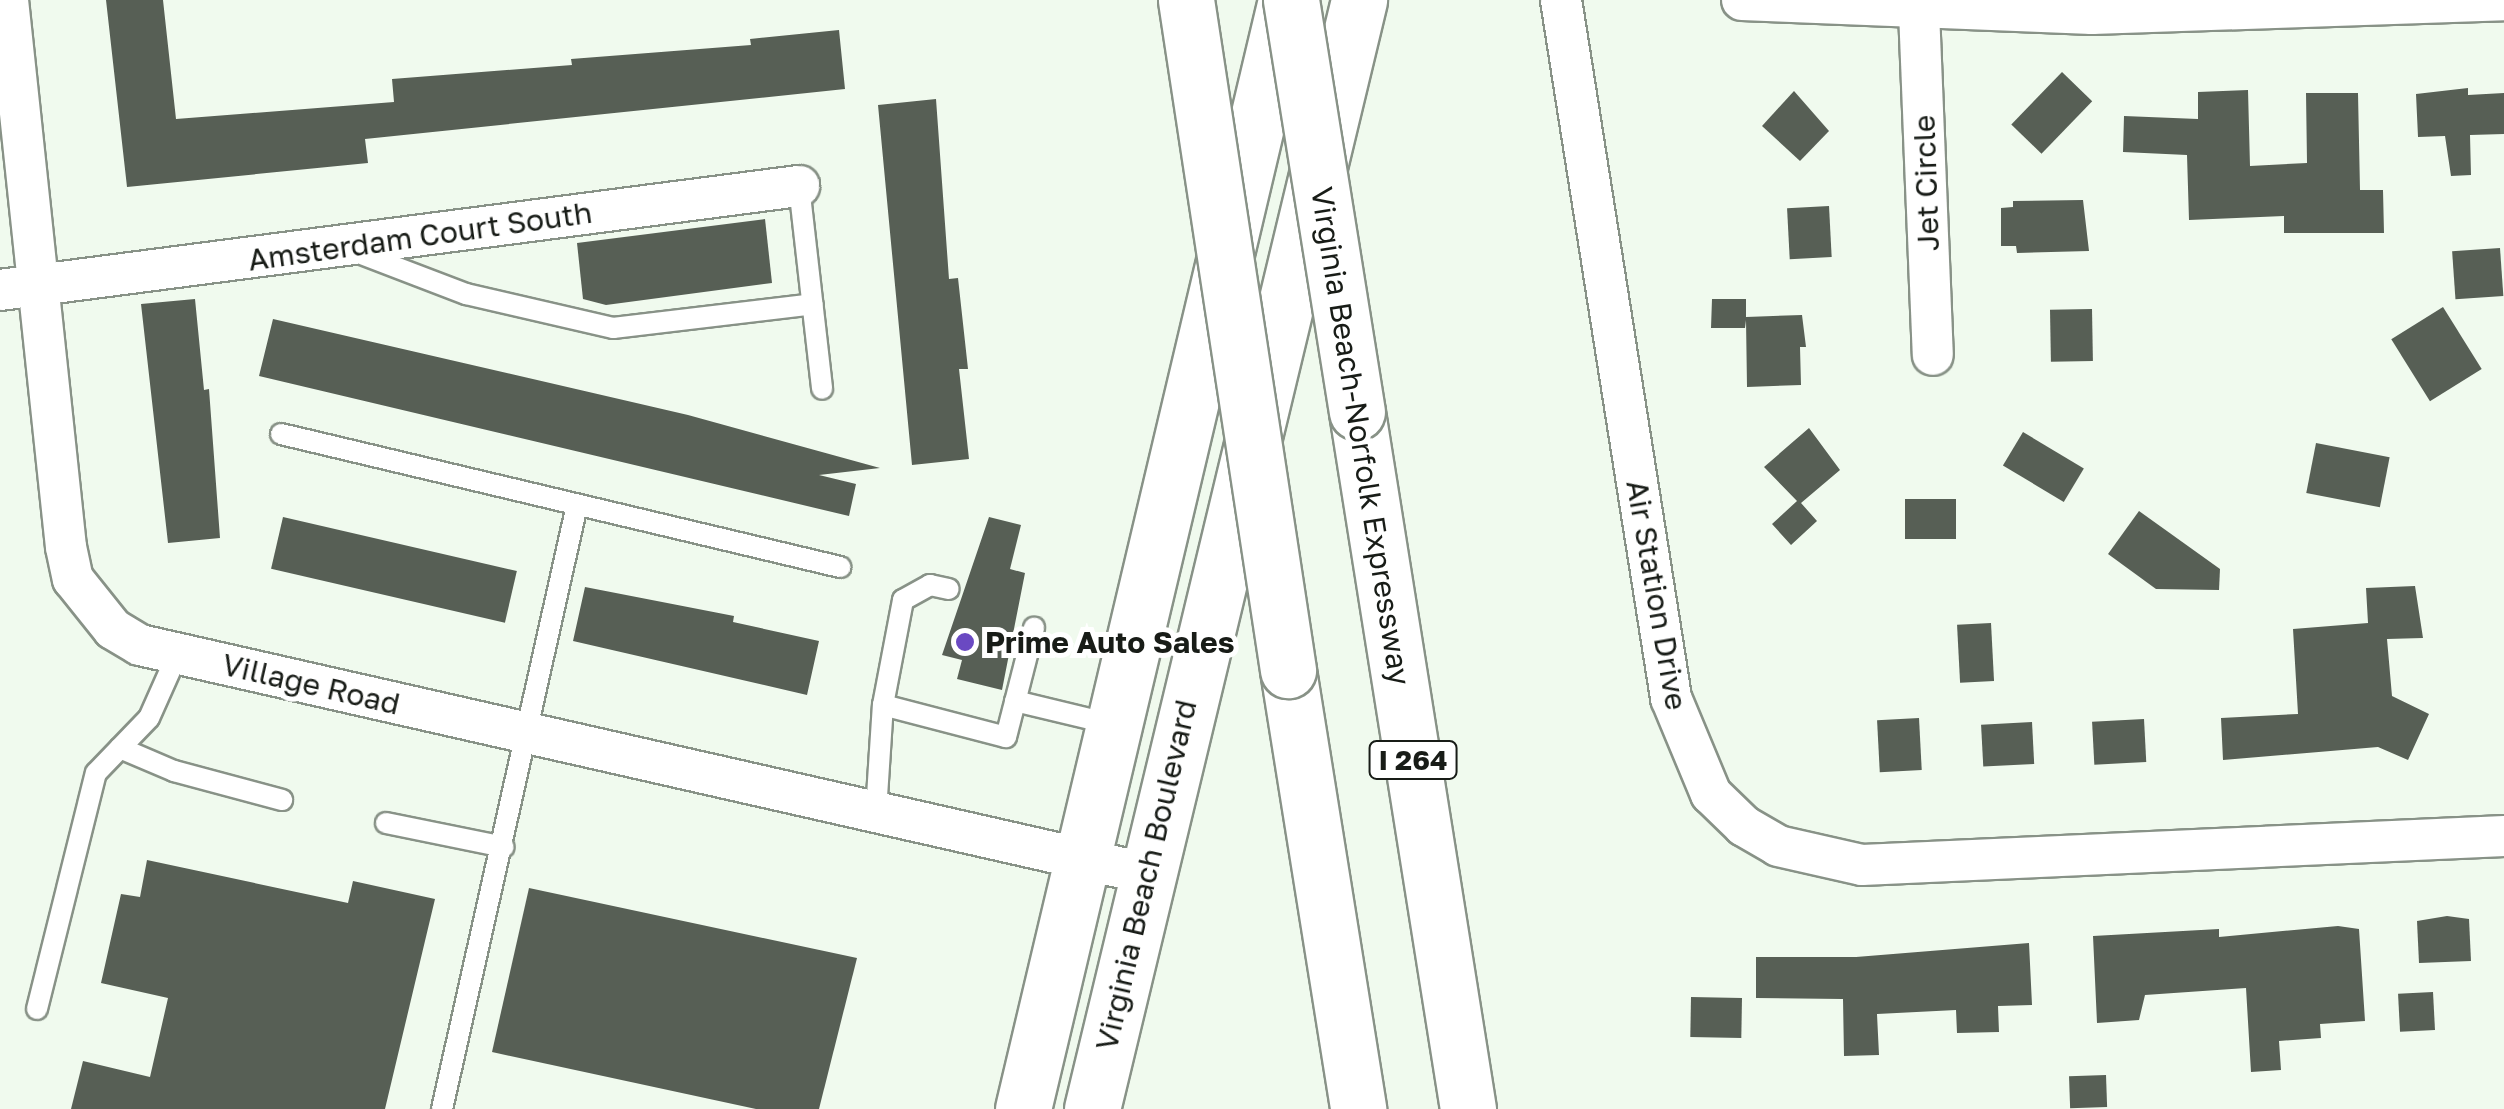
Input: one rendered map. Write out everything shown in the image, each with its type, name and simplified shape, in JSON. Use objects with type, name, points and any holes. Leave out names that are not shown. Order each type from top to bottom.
[{"type":"main road","points":[[1186,0],[1358,1109]]},
{"type":"main road","points":[[1023,1109],[1288,0]]},
{"type":"main road","name":"Virginia Beach-Norfolk Expressway","points":[[1288,0],[1468,1109]]},
{"type":"main road","name":"Virginia Beach Boulevard","points":[[1092,1109],[1144,873],[1359,0]]},
{"type":"street","name":"Village Road","points":[[8,0],[74,578],[112,629],[140,644],[178,653],[1144,873]]},
{"type":"street","name":"Air Station Drive","points":[[1561,0],[1671,698],[1711,794],[1744,826],[1795,851],[1862,865],[2504,836]]},
{"type":"street","points":[[1742,0],[1920,11],[2110,14],[2504,0]]},
{"type":"street","name":"Jet Circle","points":[[1920,11],[1933,356]]},
{"type":"street","name":"Amsterdam Court South","points":[[0,290],[799,186]]},
{"type":"lane","points":[[799,186],[822,389]]},
{"type":"lane","points":[[340,246],[466,294],[613,328],[813,304]]},
{"type":"lane","points":[[281,434],[840,567]]},
{"type":"lane","points":[[442,1109],[530,736],[578,504]]},
{"type":"lane","points":[[876,812],[883,705],[903,600],[930,585],[948,589]]},
{"type":"lane","points":[[883,705],[1006,737],[1034,628]]},
{"type":"lane","points":[[37,1009],[80,822],[96,773],[149,718],[178,653]]},
{"type":"lane","points":[[1015,701],[1114,725]]},
{"type":"lane","points":[[120,748],[174,771],[282,800]]},
{"type":"lane","points":[[386,823],[504,848]]},
{"type":"building","points":[[106,0],[163,0],[176,119],[394,102],[392,79],[572,65],[571,59],[751,45],[750,39],[839,30],[845,89],[365,139],[368,163],[127,187]]},
{"type":"building","points":[[2062,72],[2092,101],[2042,154],[2011,125]]},
{"type":"building","points":[[2468,88],[2468,95],[2504,93],[2504,134],[2470,135],[2471,175],[2451,176],[2445,136],[2418,137],[2416,94]]},
{"type":"building","points":[[2248,90],[2250,166],[2307,163],[2306,93],[2358,93],[2360,190],[2383,190],[2384,233],[2284,233],[2284,216],[2189,220],[2187,155],[2123,152],[2124,116],[2198,119],[2198,92]]},
{"type":"building","points":[[1794,91],[1829,131],[1800,161],[1762,126]]},
{"type":"building","points":[[936,99],[949,279],[958,278],[968,369],[959,369],[969,459],[912,465],[878,105]]},
{"type":"building","points":[[2083,200],[2089,251],[2017,253],[2016,246],[2001,246],[2001,208],[2013,207],[2013,201]]},
{"type":"building","points":[[1829,206],[1832,257],[1790,259],[1787,208]]},
{"type":"building","points":[[765,219],[772,283],[606,305],[583,299],[577,243]]},
{"type":"building","points":[[2500,248],[2503,296],[2455,299],[2452,251]]},
{"type":"building","points":[[195,299],[204,390],[209,389],[220,538],[168,543],[141,304]]},
{"type":"building","points":[[1712,299],[1746,299],[1746,317],[1802,315],[1806,347],[1800,347],[1801,385],[1747,387],[1746,320],[1745,328],[1711,328]]},
{"type":"building","points":[[2443,307],[2482,369],[2430,401],[2391,339]]},
{"type":"building","points":[[2092,309],[2093,361],[2051,362],[2050,310]]},
{"type":"building","points":[[273,319],[688,415],[880,468],[819,475],[856,484],[849,516],[259,376]]},
{"type":"building","points":[[1809,428],[1840,470],[1801,503],[1817,521],[1791,545],[1772,524],[1797,501],[1764,467]]},
{"type":"building","points":[[2023,432],[2084,469],[2064,502],[2003,465]]},
{"type":"building","points":[[2316,443],[2390,457],[2380,507],[2306,493]]},
{"type":"building","points":[[1905,499],[1956,499],[1956,539],[1905,539]]},
{"type":"building","points":[[2139,511],[2220,569],[2219,590],[2156,589],[2108,554]]},
{"type":"building","points":[[283,517],[517,571],[505,623],[271,569]]},
{"type":"building","points":[[989,517],[1021,525],[1010,569],[1025,573],[1002,690],[957,679],[962,660],[942,655]]},
{"type":"building","points":[[2415,586],[2423,638],[2387,639],[2392,696],[2429,714],[2408,760],[2378,747],[2223,760],[2221,718],[2298,714],[2293,629],[2368,623],[2366,588]]},
{"type":"building","points":[[585,587],[734,616],[733,622],[819,641],[807,695],[573,641]]},
{"type":"building","points":[[1991,623],[1994,681],[1960,683],[1957,625]]},
{"type":"building","points":[[1919,718],[1922,770],[1880,772],[1877,720]]},
{"type":"building","points":[[2144,719],[2146,762],[2094,765],[2092,722]]},
{"type":"building","points":[[2032,722],[2034,764],[1983,767],[1981,725]]},
{"type":"building","points":[[147,860],[348,903],[353,881],[435,899],[385,1109],[71,1109],[83,1061],[150,1077],[168,998],[101,983],[121,894],[140,897]]},
{"type":"building","points":[[529,888],[857,958],[819,1109],[756,1109],[492,1052]]},
{"type":"building","points":[[2447,916],[2469,919],[2471,961],[2419,963],[2417,921]]},
{"type":"building","points":[[2338,926],[2359,929],[2365,1021],[2320,1024],[2321,1038],[2279,1041],[2281,1070],[2251,1072],[2246,988],[2145,995],[2139,1020],[2097,1023],[2093,936],[2219,929],[2219,937]]},
{"type":"building","points":[[2029,943],[2032,1005],[1998,1006],[1999,1032],[1957,1033],[1956,1010],[1877,1014],[1879,1055],[1844,1056],[1843,999],[1756,998],[1756,957],[1856,957]]},
{"type":"building","points":[[2433,992],[2435,1030],[2400,1032],[2398,994]]},
{"type":"building","points":[[1691,997],[1742,998],[1741,1038],[1690,1037]]},
{"type":"building","points":[[2106,1075],[2107,1107],[2070,1108],[2069,1076]]},
{"type":"place","name":"Prime Auto Sales","points":[[965,642]]}]
